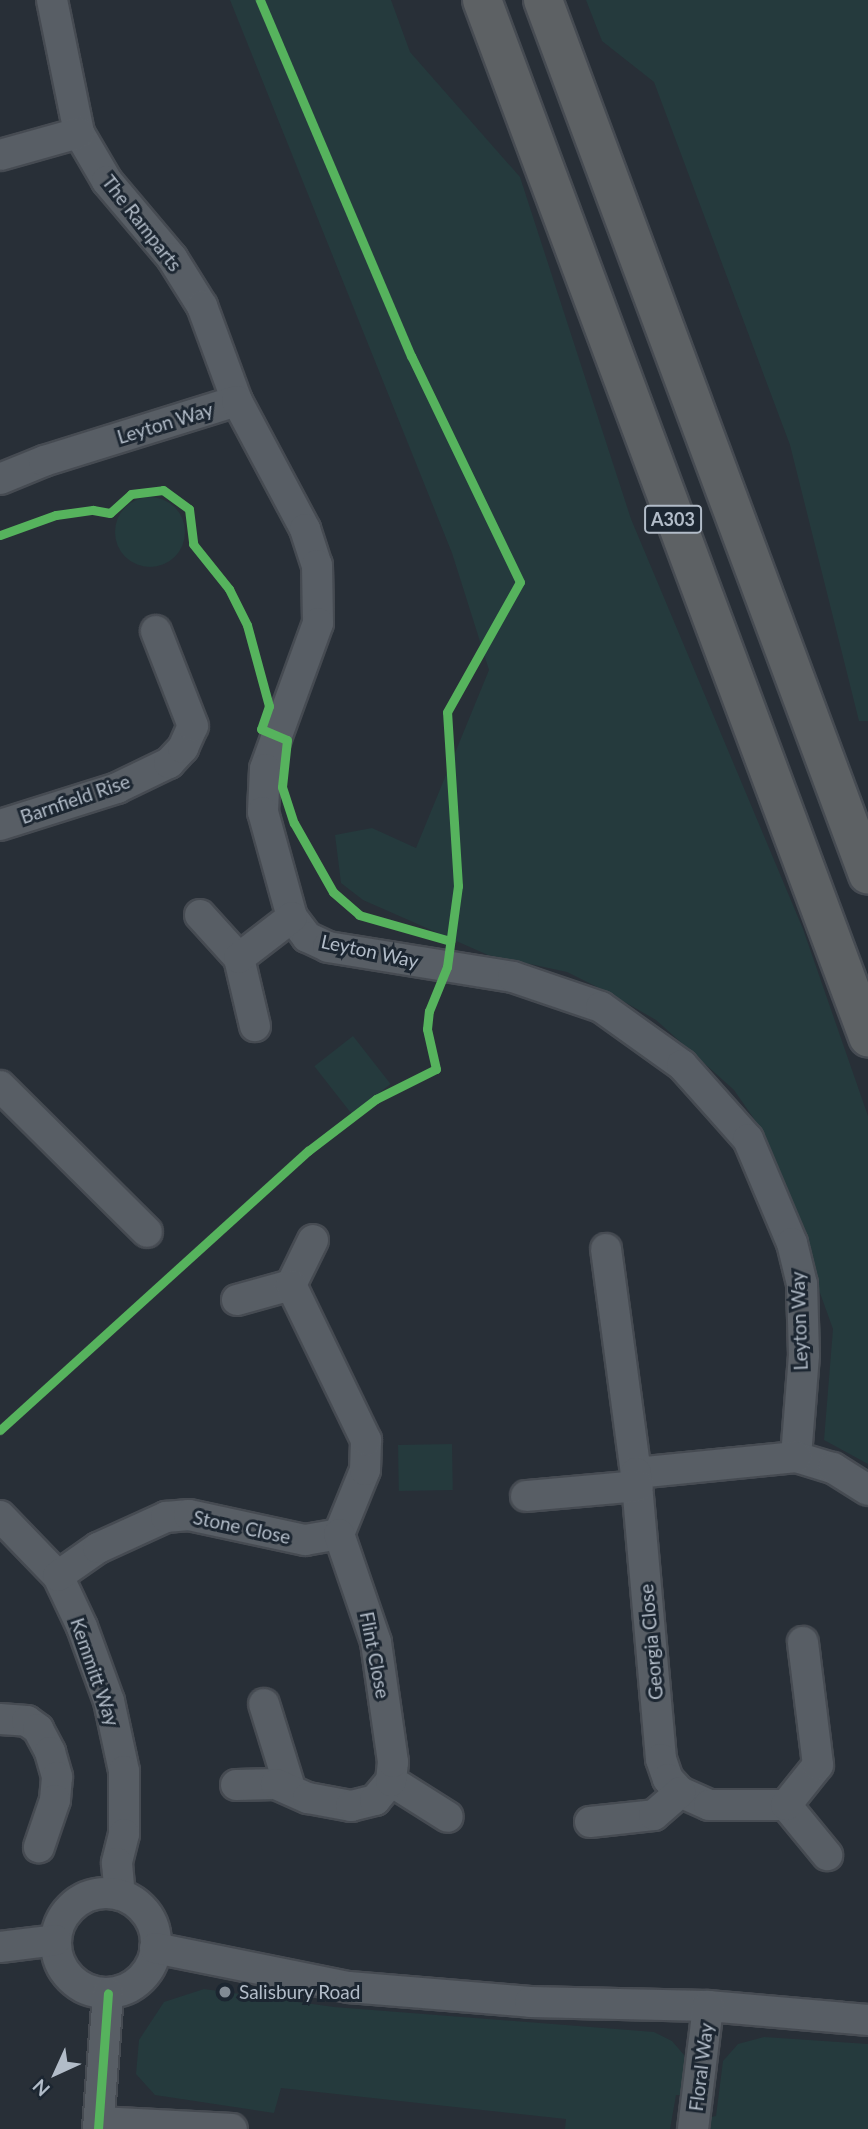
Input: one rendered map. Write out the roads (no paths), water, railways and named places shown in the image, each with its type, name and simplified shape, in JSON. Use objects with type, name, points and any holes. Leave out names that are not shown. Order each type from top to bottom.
[{"type":"highway","name":"A303","points":[[482,0],[868,1037]]},
{"type":"highway","name":"A303","points":[[543,0],[868,875]]},
{"type":"street","name":"The Ramparts","points":[[52,0],[79,133],[107,181],[172,258],[202,306],[237,401]]},
{"type":"street","points":[[0,155],[79,133]]},
{"type":"street","name":"Leyton Way","points":[[0,479],[44,461],[237,401],[305,529],[317,565],[318,623],[265,769],[263,812],[292,917],[307,937],[328,947],[513,977],[601,1007],[682,1065],[709,1093],[748,1139],[792,1243],[802,1284],[804,1355],[796,1457]]},
{"type":"street","name":"Barnfield Rise","points":[[0,825],[117,788],[169,763],[183,748],[192,726],[156,631]]},
{"type":"street","points":[[200,915],[239,958],[256,1026]]},
{"type":"street","points":[[239,958],[292,917]]},
{"type":"street","points":[[0,1086],[147,1232]]},
{"type":"street","points":[[237,1300],[291,1285],[313,1240]]},
{"type":"street","name":"Georgia Close","points":[[606,1249],[637,1480],[661,1759],[680,1792]]},
{"type":"street","points":[[291,1285],[366,1440],[365,1470],[339,1534]]},
{"type":"street","points":[[526,1496],[796,1457],[833,1468],[868,1490]]},
{"type":"street","name":"Stone Close","points":[[58,1576],[97,1548],[166,1517],[189,1515],[304,1540],[339,1534]]},
{"type":"street","name":"Kemmitt Way","points":[[0,1516],[24,1536],[58,1576],[109,1701],[124,1771],[124,1834],[117,1863],[120,1895]]},
{"type":"street","name":"Flint Close","points":[[339,1534],[376,1642],[393,1762],[391,1781]]},
{"type":"street","points":[[786,1805],[818,1765],[803,1642]]},
{"type":"street","points":[[264,1703],[290,1788]]},
{"type":"street","points":[[0,1719],[27,1721],[38,1729],[50,1752],[57,1777],[55,1800],[39,1847]]},
{"type":"street","points":[[236,1785],[290,1788],[308,1798],[351,1807],[375,1800],[391,1781],[448,1817]]},
{"type":"street","points":[[590,1822],[654,1815],[680,1792],[709,1805],[786,1805]]},
{"type":"street","points":[[786,1805],[827,1855]]},
{"type":"street","points":[[120,1895],[142,1909],[155,1932],[155,1948],[139,1980],[108,1993],[81,1987],[70,1978],[57,1954],[56,1940],[59,1926],[77,1903],[90,1896],[120,1895]]},
{"type":"street","points":[[0,1947],[56,1940]]},
{"type":"street","points":[[155,1948],[349,1987],[530,2002],[708,2006],[868,2020]]},
{"type":"street","points":[[108,1993],[99,2125],[232,2129]]},
{"type":"street","name":"Floral Way","points":[[693,2129],[708,2006]]},
{"type":"place","name":"Salisbury Road","points":[[225,1992]]}]
